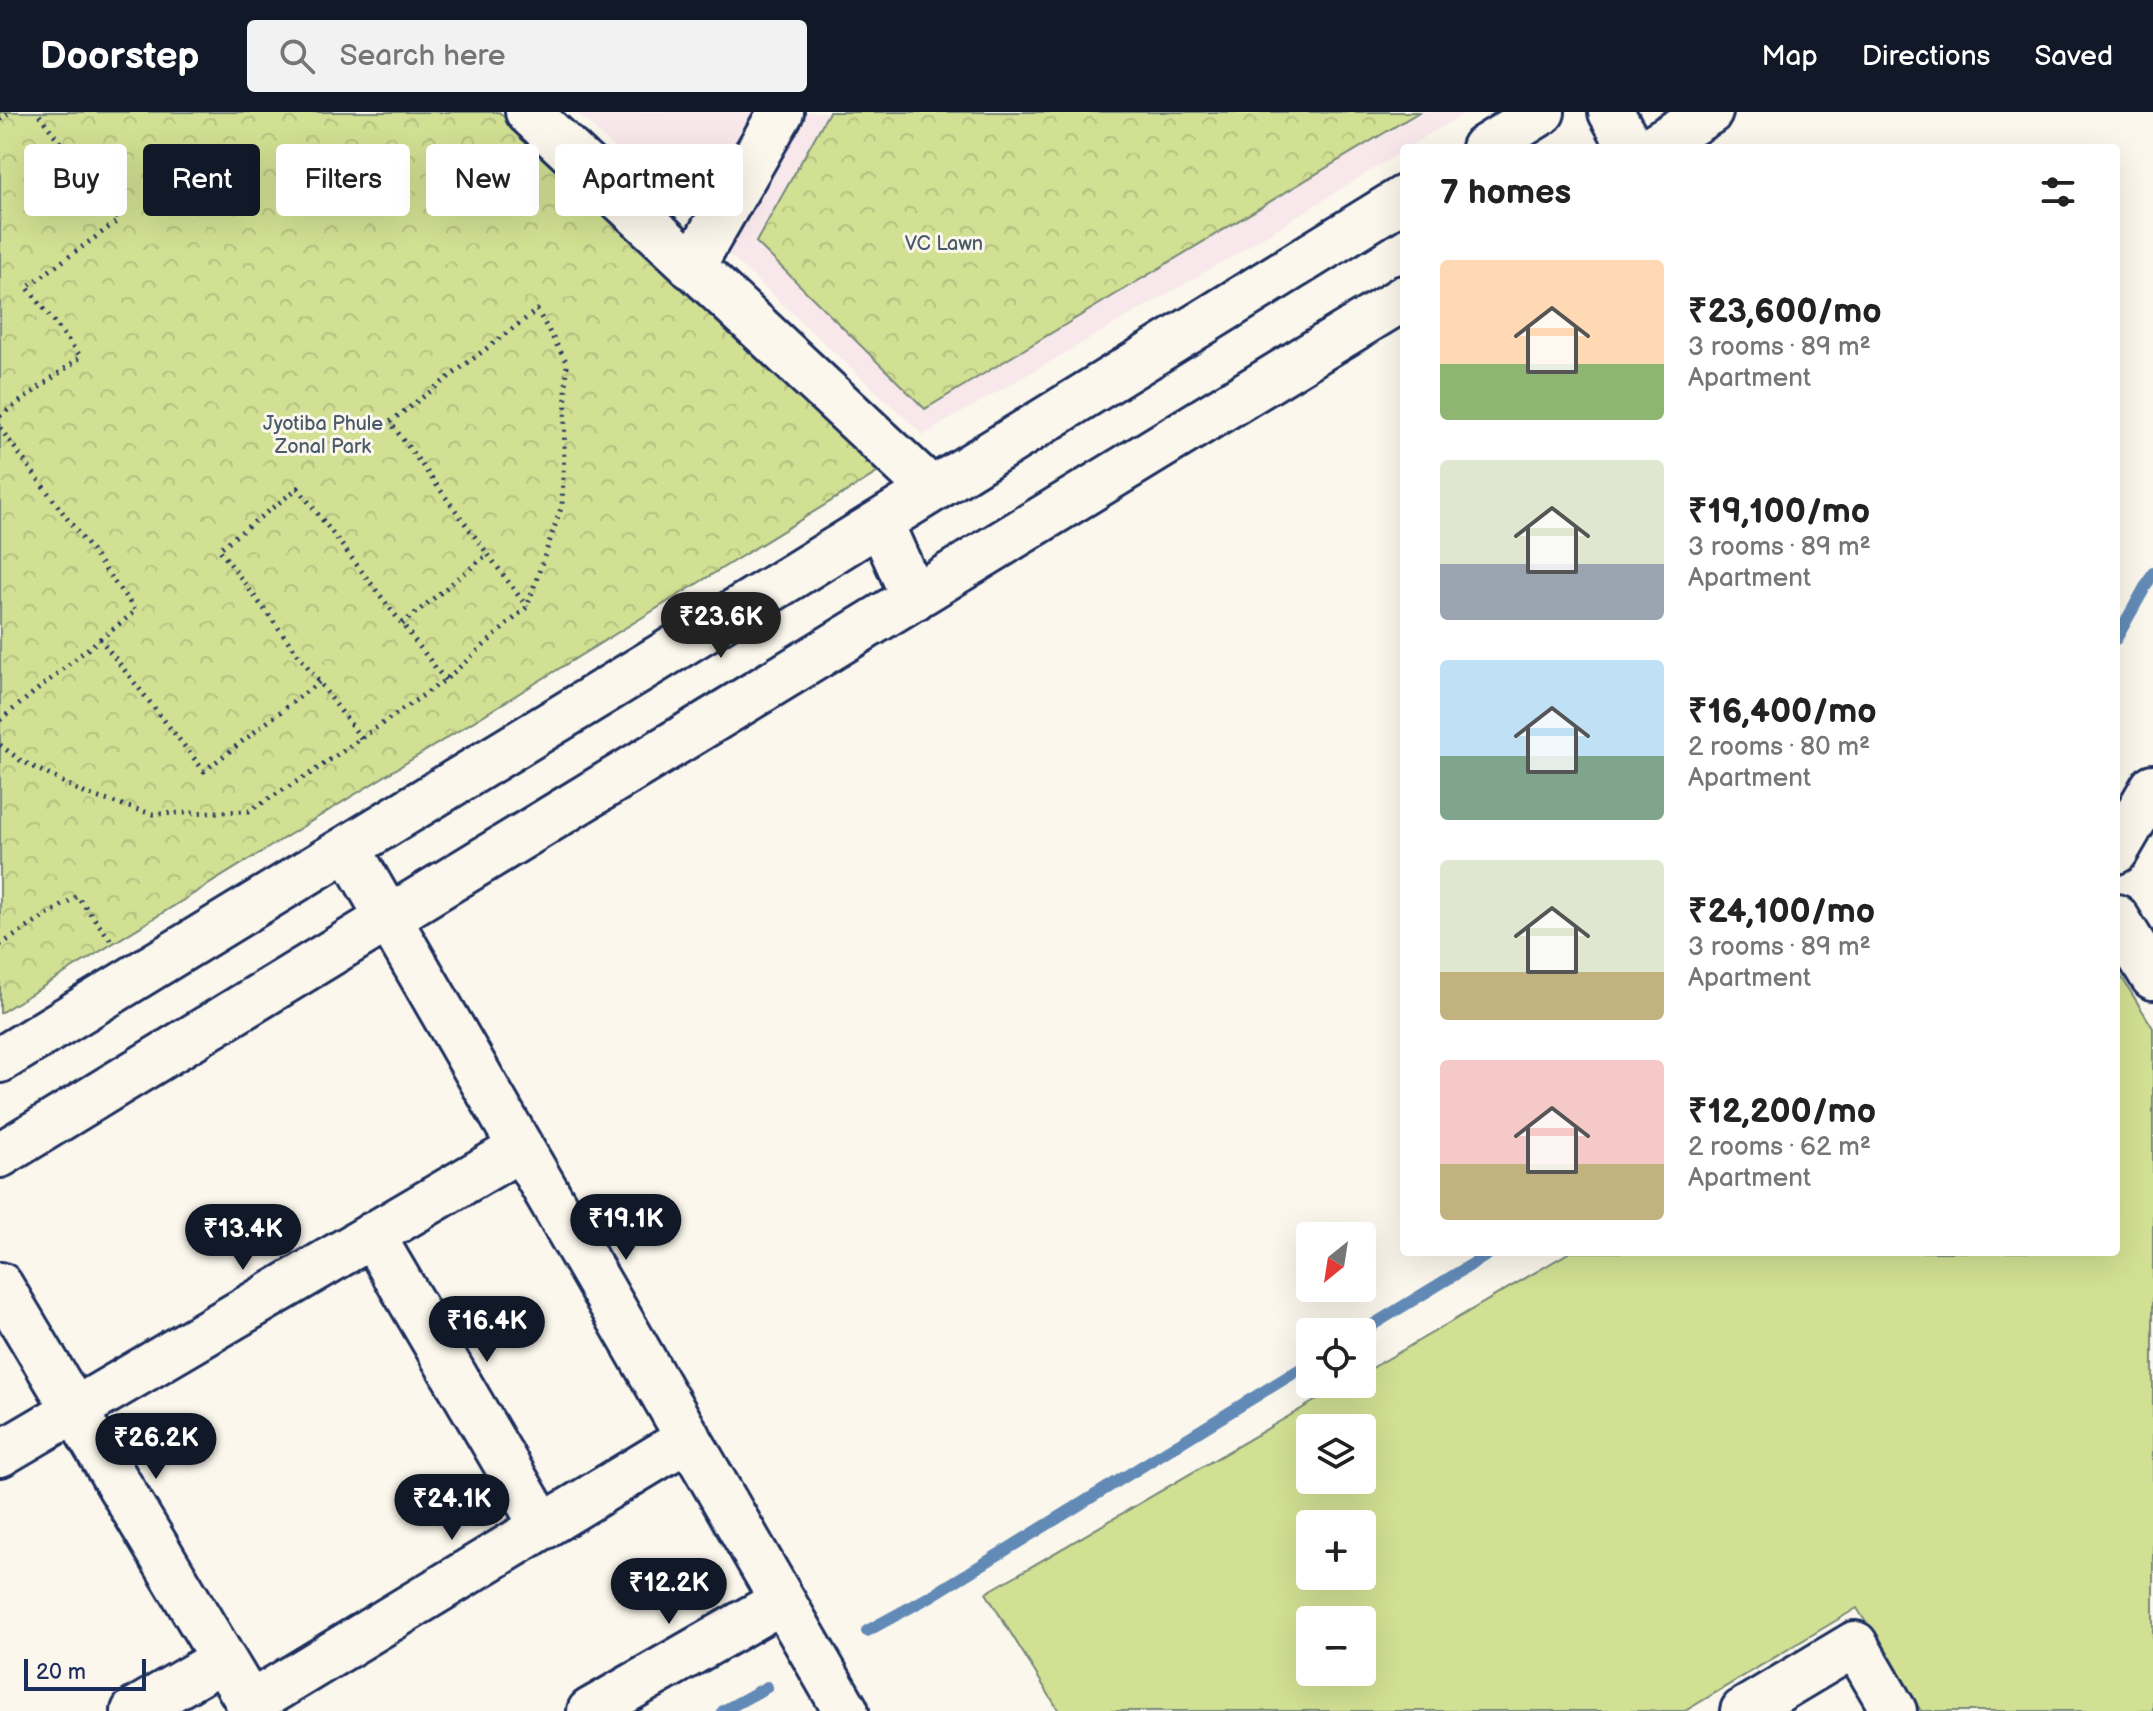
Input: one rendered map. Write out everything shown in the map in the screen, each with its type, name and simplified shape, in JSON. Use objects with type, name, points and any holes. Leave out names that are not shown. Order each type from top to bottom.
[{"type":"street","points":[[528,112],[932,490]]},
{"type":"street","points":[[692,267],[781,112]]},
{"type":"street","points":[[1490,144],[1542,112]]},
{"type":"street","points":[[1611,112],[1629,144]]},
{"type":"street","points":[[1658,144],[1710,112]]},
{"type":"street","points":[[0,1060],[1400,200]]},
{"type":"street","points":[[0,1155],[1400,300]]},
{"type":"street","points":[[880,522],[914,598]]},
{"type":"street","points":[[2120,844],[2153,787]]},
{"type":"street","points":[[348,848],[846,1711]]},
{"type":"street","points":[[2120,923],[2153,977]]},
{"type":"street","points":[[0,1454],[521,1148]]},
{"type":"street","points":[[372,1235],[543,1527]]},
{"type":"street","points":[[0,1285],[252,1707],[689,1438]]},
{"type":"street","points":[[590,1711],[782,1601]]},
{"type":"street","points":[[1743,1711],[1855,1644],[1894,1711]]},
{"type":"street","points":[[134,1711],[223,1659]]},
{"type":"path","points":[[0,120],[10,112]]},
{"type":"path","points":[[0,416],[81,357],[27,287],[119,220],[37,112]]},
{"type":"path","points":[[0,745],[20,760],[86,794],[152,814],[249,811],[311,773],[445,680],[527,607],[562,505],[567,363],[537,310],[390,422],[527,607]]},
{"type":"path","points":[[0,428],[136,611],[0,720]]},
{"type":"path","points":[[361,738],[219,549],[298,488],[445,680]]},
{"type":"path","points":[[402,625],[488,554]]},
{"type":"path","points":[[100,639],[204,771],[319,682]]},
{"type":"path","points":[[0,945],[77,896],[114,943],[135,977]]},
{"type":"shaded area","name":"VC Lawn","points":[[576,112],[1466,112],[1414,144],[1400,144],[1400,152],[1231,257],[923,435],[688,216],[743,216],[743,144],[610,144]]},
{"type":"green space","name":"Jyotiba Phule Zonal Park","points":[[0,112],[499,112],[533,144],[426,144],[426,216],[539,216],[539,150],[555,165],[555,216],[609,216],[880,471],[0,1013]]},
{"type":"green space","name":"VC Lawn","points":[[829,112],[1419,112],[925,409],[756,242]]},
{"type":"green space","points":[[2120,974],[2153,1028],[2153,1711],[1921,1711],[1857,1608],[1685,1711],[1059,1711],[986,1593],[1320,1398],[1376,1398],[1376,1366],[1563,1256],[2120,1256]]},
{"type":"waterway","points":[[2120,632],[2153,573]]},
{"type":"waterway","points":[[1376,1323],[1485,1256]]},
{"type":"waterway","points":[[867,1631],[931,1596],[1296,1372]]},
{"type":"waterway","points":[[723,1711],[767,1687]]}]
